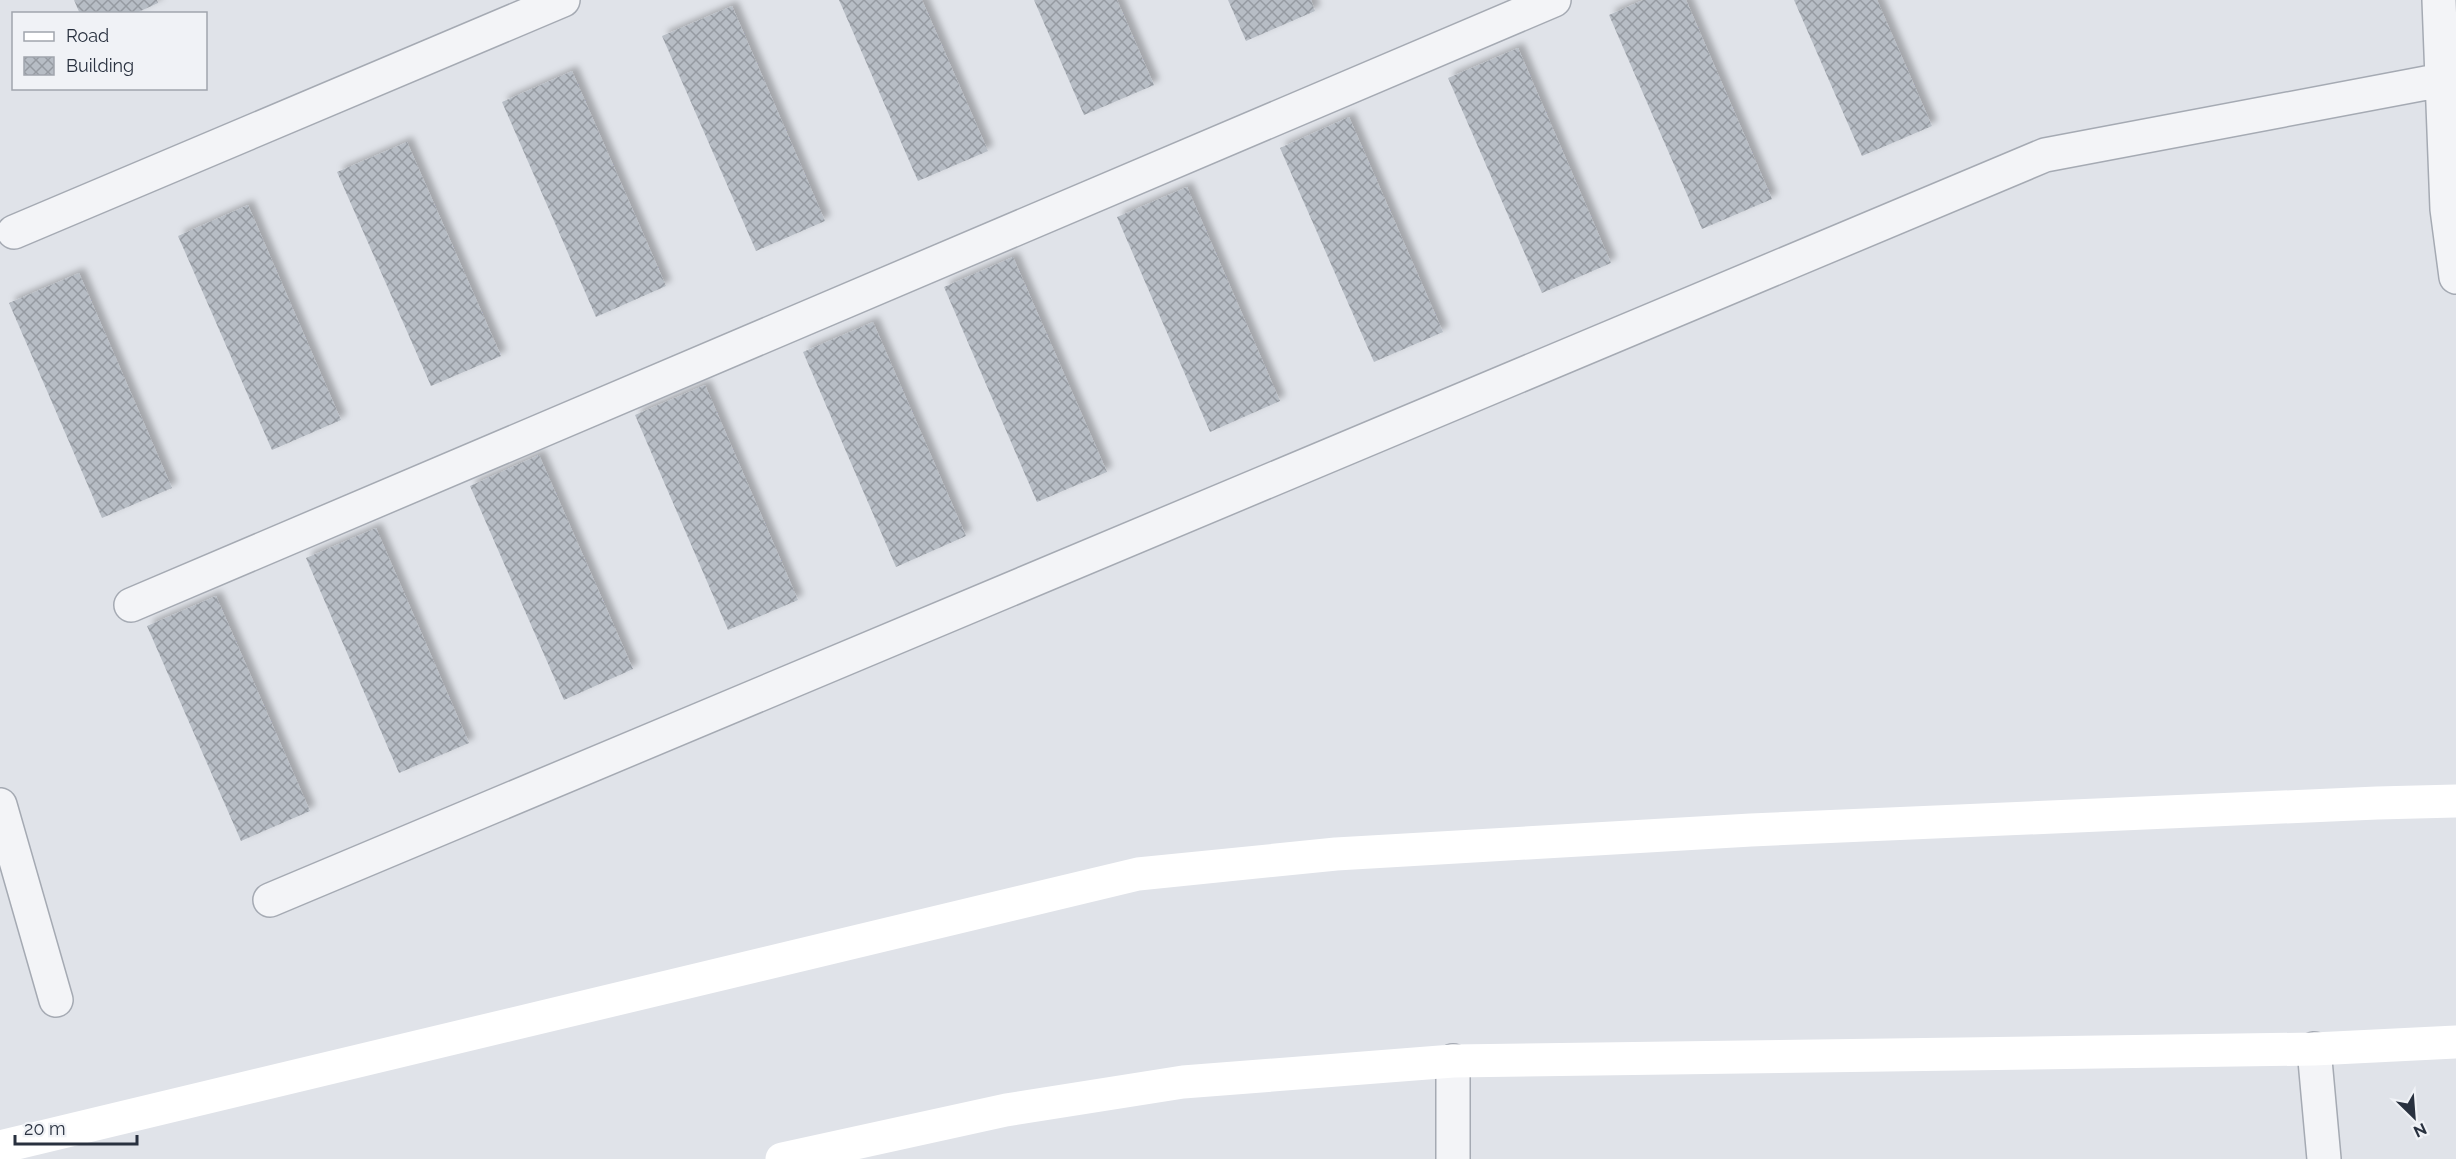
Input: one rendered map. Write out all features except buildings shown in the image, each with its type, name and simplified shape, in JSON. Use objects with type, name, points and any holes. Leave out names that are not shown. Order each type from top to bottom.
[{"type":"main road","points":[[0,1148],[1138,874],[1336,854],[1715,832],[2456,801]]},
{"type":"main road","points":[[782,1159],[1006,1110],[1183,1082],[1453,1061],[2314,1049],[2456,1041]]},
{"type":"street","points":[[14,232],[563,0]]},
{"type":"street","points":[[131,605],[1554,0]]},
{"type":"street","points":[[2439,0],[2446,209],[2456,277]]},
{"type":"street","points":[[270,900],[2045,154],[2442,80]]},
{"type":"street","points":[[0,805],[56,1000]]},
{"type":"street","points":[[2314,1049],[2324,1159]]},
{"type":"street","points":[[1453,1061],[1453,1159]]}]
